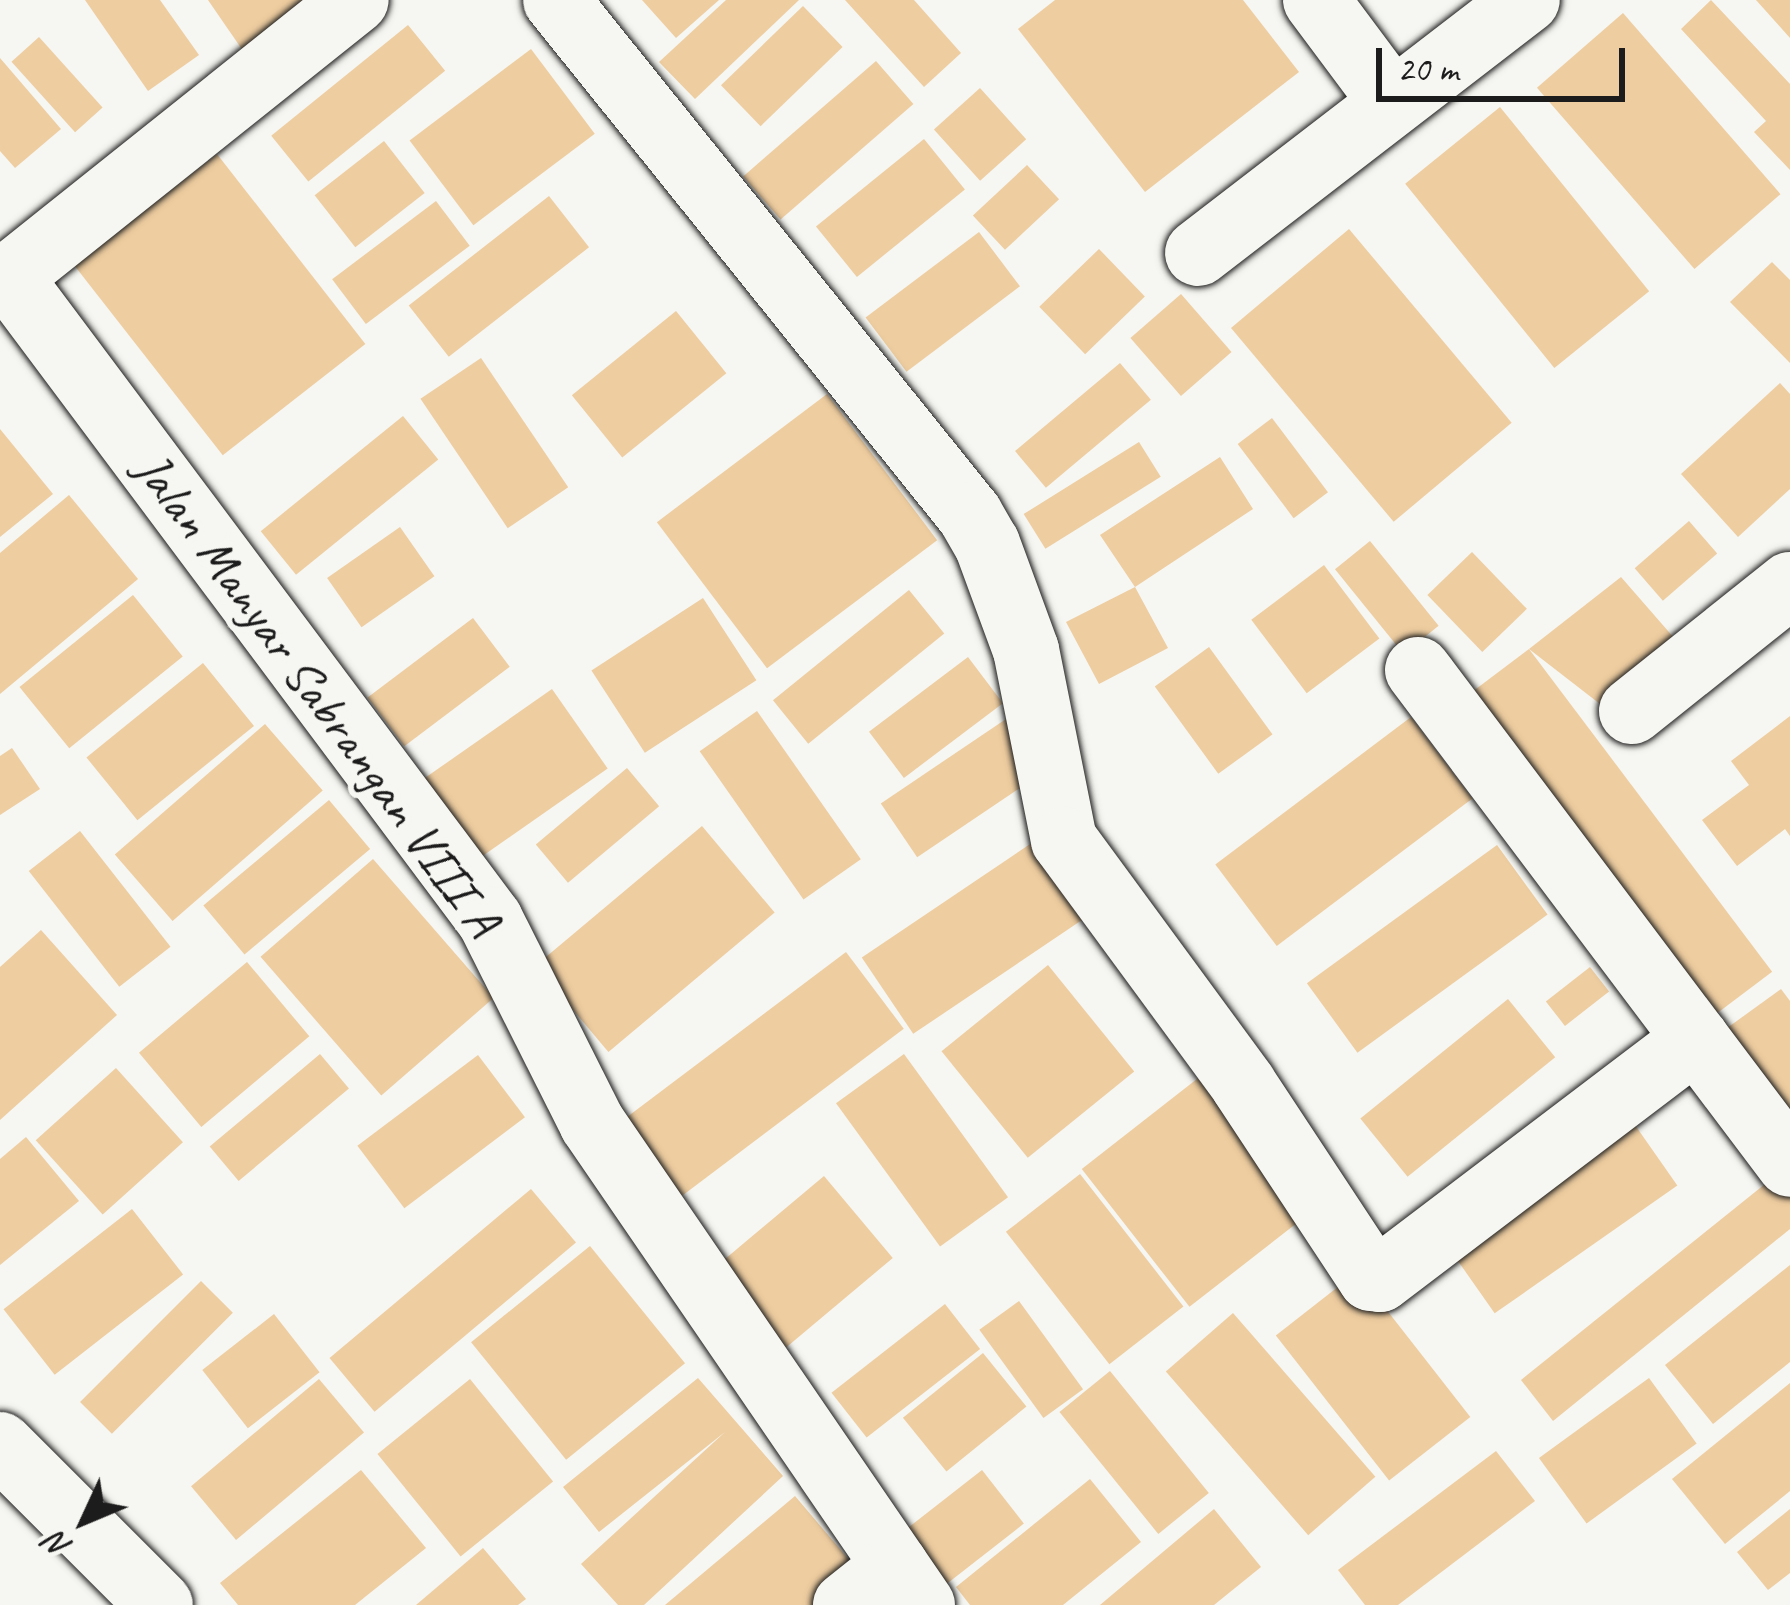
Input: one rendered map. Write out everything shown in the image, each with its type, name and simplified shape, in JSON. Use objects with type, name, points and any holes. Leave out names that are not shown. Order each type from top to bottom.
[{"type":"street","points":[[4,280],[356,0]]},
{"type":"street","points":[[556,0],[970,515],[987,544],[1026,650],[1064,840],[1244,1084],[1371,1278],[1380,1279],[1696,1039]]},
{"type":"street","points":[[1316,0],[1392,102]]},
{"type":"street","points":[[1198,253],[1527,0]]},
{"type":"street","name":"Jalan Manyar Sabrangan VIII A","points":[[4,280],[472,892],[592,1123],[888,1592]]},
{"type":"street","points":[[1632,712],[1790,585]]},
{"type":"street","points":[[1418,670],[1790,1164]]},
{"type":"street","points":[[0,1445],[160,1605]]},
{"type":"building","points":[[85,0],[160,0],[199,55],[148,91]]},
{"type":"building","points":[[208,0],[337,0],[250,61]]},
{"type":"building","points":[[642,0],[719,0],[676,38]]},
{"type":"building","points":[[726,0],[799,0],[695,99],[659,62]]},
{"type":"building","points":[[845,0],[914,0],[961,53],[924,87]]},
{"type":"building","points":[[1055,0],[1243,0],[1299,72],[1145,192],[1018,29]]},
{"type":"building","points":[[1711,0],[1790,84],[1790,170],[1754,132],[1766,121],[1681,29]]},
{"type":"building","points":[[1756,0],[1790,0],[1790,38]]},
{"type":"building","points":[[803,6],[843,47],[761,126],[721,85]]},
{"type":"building","points":[[1623,13],[1780,194],[1694,269],[1537,88]]},
{"type":"building","points":[[408,25],[445,71],[308,182],[271,136]]},
{"type":"building","points":[[39,37],[103,108],[75,132],[12,62]]},
{"type":"building","points":[[531,49],[595,134],[473,225],[410,140]]},
{"type":"building","points":[[0,58],[61,129],[15,168],[0,151]]},
{"type":"building","points":[[876,61],[913,104],[781,219],[743,176]]},
{"type":"building","points":[[980,88],[1026,139],[980,181],[934,129]]},
{"type":"building","points":[[1500,107],[1649,291],[1554,368],[1405,184]]},
{"type":"building","points":[[924,139],[965,190],[857,277],[816,226]]},
{"type":"building","points":[[384,141],[425,193],[355,247],[315,195]]},
{"type":"building","points":[[217,154],[365,344],[223,455],[74,265]]},
{"type":"building","points":[[1027,165],[1059,199],[1005,250],[973,215]]},
{"type":"building","points":[[549,196],[589,247],[449,357],[409,306]]},
{"type":"building","points":[[436,201],[470,246],[366,324],[332,279]]},
{"type":"building","points":[[1349,229],[1512,423],[1394,522],[1231,328]]},
{"type":"building","points":[[979,232],[1020,286],[907,372],[866,317]]},
{"type":"building","points":[[1099,249],[1145,296],[1085,354],[1039,307]]},
{"type":"building","points":[[1772,262],[1790,280],[1790,363],[1730,302]]},
{"type":"building","points":[[1181,294],[1232,352],[1181,396],[1130,338]]},
{"type":"building","points":[[676,311],[726,373],[622,458],[572,395]]},
{"type":"building","points":[[481,358],[568,487],[508,528],[420,399]]},
{"type":"building","points":[[1120,363],[1151,400],[1046,488],[1015,451]]},
{"type":"building","points":[[1780,383],[1790,394],[1790,489],[1738,537],[1681,474]]},
{"type":"building","points":[[827,394],[937,540],[767,668],[657,522]]},
{"type":"building","points":[[403,416],[438,460],[296,575],[261,531]]},
{"type":"building","points":[[1272,418],[1328,492],[1294,518],[1238,444]]},
{"type":"building","points":[[0,429],[53,494],[0,537]]},
{"type":"building","points":[[1139,442],[1161,477],[1045,549],[1024,514]]},
{"type":"building","points":[[1220,457],[1253,509],[1135,587],[1100,535]]},
{"type":"building","points":[[69,495],[138,579],[0,694],[0,553]]},
{"type":"building","points":[[1689,521],[1717,553],[1663,601],[1635,568]]},
{"type":"building","points":[[400,527],[434,576],[362,627],[327,578]]},
{"type":"building","points":[[1370,541],[1439,626],[1404,654],[1335,569]]},
{"type":"building","points":[[1472,552],[1527,609],[1482,652],[1427,595]]},
{"type":"building","points":[[1324,565],[1379,638],[1307,693],[1251,620]]},
{"type":"building","points":[[1621,577],[1675,639],[1600,704],[1529,649]]},
{"type":"building","points":[[1135,587],[1168,648],[1099,684],[1066,622]]},
{"type":"building","points":[[909,590],[944,634],[808,744],[773,700]]},
{"type":"building","points":[[133,595],[183,656],[69,748],[20,687]]},
{"type":"building","points":[[703,598],[756,680],[645,753],[591,670]]},
{"type":"building","points":[[473,618],[510,667],[404,746],[368,697]]},
{"type":"building","points":[[1209,647],[1272,734],[1218,774],[1155,686]]},
{"type":"building","points":[[1529,649],[1772,972],[1711,1017],[1468,695]]},
{"type":"building","points":[[968,657],[1003,703],[904,778],[869,732]]},
{"type":"building","points":[[203,663],[254,726],[137,820],[86,757]]},
{"type":"building","points":[[552,689],[608,768],[473,863],[418,783]]},
{"type":"building","points":[[757,711],[861,859],[803,899],[700,751]]},
{"type":"building","points":[[1790,716],[1790,836],[1785,829],[1737,866],[1702,820],[1749,785],[1731,761]]},
{"type":"building","points":[[1411,717],[1472,798],[1277,946],[1215,864]]},
{"type":"building","points":[[1006,719],[1042,773],[917,857],[881,803]]},
{"type":"building","points":[[265,724],[323,790],[173,921],[115,855]]},
{"type":"building","points":[[12,748],[40,789],[0,815],[0,756]]},
{"type":"building","points":[[627,768],[659,806],[568,883],[536,844]]},
{"type":"building","points":[[329,800],[370,849],[245,954],[203,905]]},
{"type":"building","points":[[702,826],[775,913],[608,1052],[536,965]]},
{"type":"building","points":[[80,831],[171,947],[119,987],[29,871]]},
{"type":"building","points":[[1045,834],[1096,910],[913,1034],[862,958]]},
{"type":"building","points":[[1497,845],[1548,915],[1357,1053],[1307,983]]},
{"type":"building","points":[[373,859],[494,998],[381,1096],[261,957]]},
{"type":"building","points":[[41,930],[117,1015],[0,1120],[0,967]]},
{"type":"building","points":[[846,952],[904,1029],[676,1200],[618,1124]]},
{"type":"building","points":[[247,962],[309,1036],[201,1127],[139,1053]]},
{"type":"building","points":[[1048,965],[1134,1071],[1028,1158],[942,1051]]},
{"type":"building","points":[[1590,967],[1609,991],[1565,1026],[1546,1001]]},
{"type":"building","points":[[1781,989],[1790,1001],[1790,1136],[1716,1036]]},
{"type":"building","points":[[1508,999],[1555,1057],[1408,1177],[1360,1119]]},
{"type":"building","points":[[320,1054],[349,1088],[239,1181],[210,1147]]},
{"type":"building","points":[[904,1054],[1008,1197],[940,1247],[836,1103]]},
{"type":"building","points":[[478,1055],[525,1117],[404,1208],[357,1146]]},
{"type":"building","points":[[116,1068],[183,1142],[103,1215],[36,1140]]},
{"type":"building","points":[[1211,1068],[1319,1206],[1190,1307],[1082,1169]]},
{"type":"building","points":[[1628,1115],[1677,1185],[1495,1313],[1445,1243]]},
{"type":"building","points":[[26,1137],[79,1201],[0,1265],[0,1159]]},
{"type":"building","points":[[1080,1174],[1183,1306],[1109,1364],[1006,1232]]},
{"type":"building","points":[[824,1176],[893,1258],[773,1358],[704,1276]]},
{"type":"building","points":[[1775,1176],[1790,1195],[1790,1229],[1553,1421],[1521,1380]]},
{"type":"building","points":[[531,1189],[576,1243],[375,1412],[330,1358]]},
{"type":"building","points":[[132,1209],[183,1274],[55,1375],[4,1309]]},
{"type":"building","points":[[590,1246],[685,1363],[566,1460],[471,1342]]},
{"type":"building","points":[[1790,1265],[1790,1362],[1713,1424],[1665,1365]]},
{"type":"building","points":[[1357,1272],[1470,1417],[1389,1480],[1276,1335]]},
{"type":"building","points":[[201,1281],[233,1313],[112,1434],[80,1402]]},
{"type":"building","points":[[1019,1301],[1083,1389],[1043,1418],[979,1330]]},
{"type":"building","points":[[945,1304],[980,1349],[867,1438],[832,1393]]},
{"type":"building","points":[[1233,1313],[1375,1477],[1308,1535],[1166,1371]]},
{"type":"building","points":[[274,1314],[320,1372],[248,1428],[202,1370]]},
{"type":"building","points":[[983,1353],[1026,1407],[946,1471],[903,1418]]},
{"type":"building","points":[[1110,1371],[1209,1493],[1158,1534],[1059,1412]]},
{"type":"building","points":[[698,1378],[783,1476],[644,1605],[618,1605],[581,1564],[725,1432],[599,1532],[563,1487]]},
{"type":"building","points":[[1649,1378],[1697,1444],[1587,1523],[1539,1458]]},
{"type":"building","points":[[319,1379],[364,1433],[236,1540],[191,1486]]},
{"type":"building","points":[[470,1379],[553,1482],[461,1556],[378,1454]]},
{"type":"building","points":[[1790,1383],[1790,1491],[1725,1544],[1672,1479]]},
{"type":"building","points":[[1496,1451],[1535,1501],[1398,1605],[1365,1605],[1338,1570]]},
{"type":"building","points":[[361,1470],[426,1548],[355,1605],[238,1605],[220,1583]]},
{"type":"building","points":[[982,1470],[1024,1524],[941,1588],[899,1535]]},
{"type":"building","points":[[1090,1479],[1141,1542],[1063,1605],[970,1605],[956,1587]]},
{"type":"building","points":[[795,1496],[862,1575],[826,1605],[665,1605]]},
{"type":"building","points":[[1214,1509],[1261,1567],[1214,1605],[1100,1605]]},
{"type":"building","points":[[1790,1509],[1790,1573],[1768,1590],[1737,1552]]},
{"type":"building","points":[[483,1548],[526,1599],[518,1605],[416,1605]]}]
